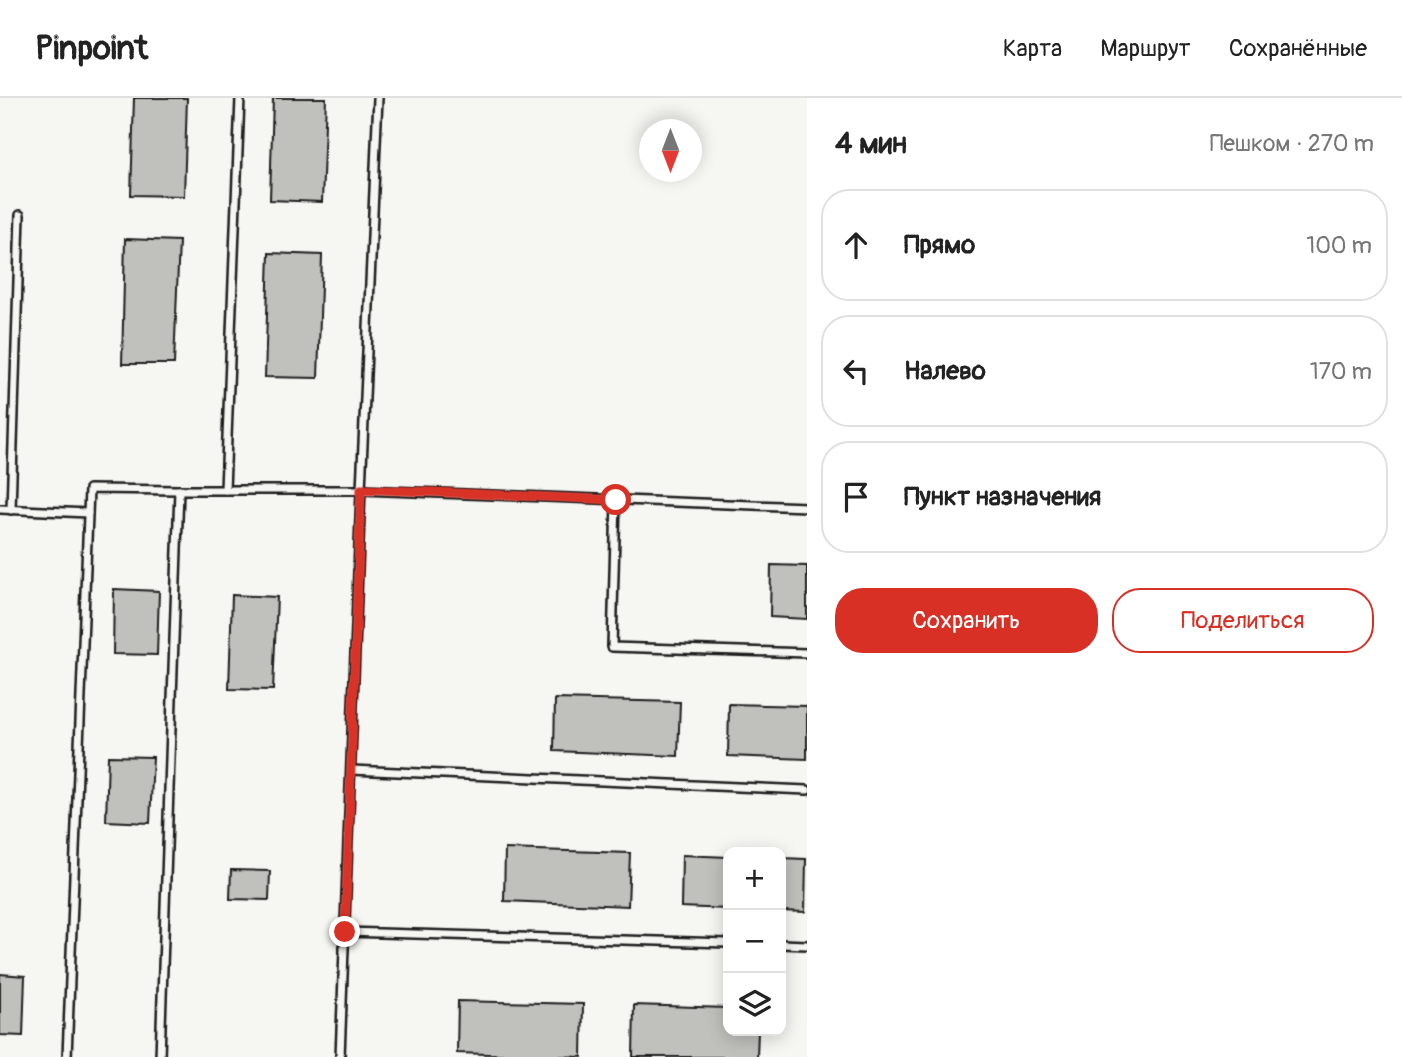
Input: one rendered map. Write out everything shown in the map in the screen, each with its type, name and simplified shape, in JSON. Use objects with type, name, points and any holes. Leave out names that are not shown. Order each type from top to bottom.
[{"type":"lane","points":[[225,490],[240,98]]},
{"type":"lane","points":[[340,1057],[378,98]]},
{"type":"lane","points":[[11,510],[20,215]]},
{"type":"lane","points":[[67,1057],[89,489],[361,489],[807,507]]},
{"type":"lane","points":[[160,1057],[180,490]]},
{"type":"lane","points":[[616,500],[612,647],[807,653]]},
{"type":"lane","points":[[0,509],[88,513]]},
{"type":"lane","points":[[351,770],[807,790]]},
{"type":"lane","points":[[345,932],[723,943]]},
{"type":"lane","points":[[786,944],[807,945]]},
{"type":"building","points":[[134,98],[187,98],[184,196],[131,195]]},
{"type":"building","points":[[273,98],[326,98],[322,202],[270,200]]},
{"type":"building","points":[[125,239],[179,241],[174,364],[122,364]]},
{"type":"building","points":[[269,253],[322,255],[318,378],[265,377]]},
{"type":"building","points":[[771,565],[807,566],[807,619],[770,617]]},
{"type":"building","points":[[114,589],[159,591],[157,655],[113,654]]},
{"type":"building","points":[[232,595],[277,597],[273,690],[229,689]]},
{"type":"building","points":[[555,699],[680,702],[678,756],[554,751]]},
{"type":"building","points":[[729,704],[807,706],[807,759],[728,756]]},
{"type":"building","points":[[108,756],[153,757],[150,823],[106,821]]},
{"type":"building","points":[[505,849],[630,853],[628,906],[504,901]]},
{"type":"building","points":[[682,855],[723,857],[723,909],[681,907]]},
{"type":"building","points":[[786,858],[806,859],[805,912],[786,911]]},
{"type":"building","points":[[231,870],[270,871],[269,900],[230,899]]},
{"type":"building","points":[[0,974],[25,976],[23,1036],[0,1035]]},
{"type":"building","points":[[458,1001],[583,1004],[582,1057],[457,1053]]},
{"type":"building","points":[[634,1005],[723,1008],[723,1036],[758,1036],[757,1057],[633,1057]]},
{"type":"route","points":[[345,932],[361,489],[616,500]]}]
